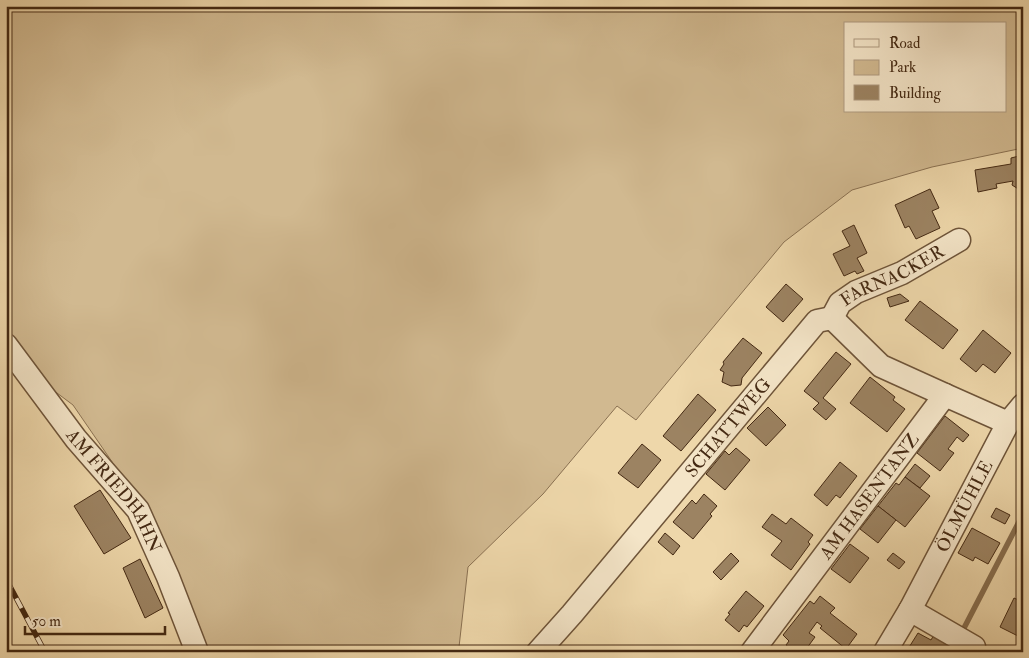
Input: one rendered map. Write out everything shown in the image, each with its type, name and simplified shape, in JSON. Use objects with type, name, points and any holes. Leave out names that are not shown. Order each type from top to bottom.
[{"type":"street","name":"FARNACKER","points":[[832,318],[840,302],[856,292],[902,273],[959,240]]},
{"type":"street","points":[[832,318],[881,366],[944,396],[1008,423]]},
{"type":"street","name":"SCHATTWEG","points":[[538,652],[572,614],[817,321],[832,318]]},
{"type":"street","name":"AM FRIEDHAHN","points":[[6,345],[76,439],[138,510],[168,578],[197,652]]},
{"type":"street","name":"AM HASENTANZ","points":[[752,652],[944,396]]},
{"type":"street","name":"ÖLMÜHLE","points":[[885,652],[910,610],[1008,423],[1023,406]]},
{"type":"street","points":[[910,610],[974,647]]},
{"type":"green space","points":[[6,6],[1023,6],[1023,148],[932,167],[852,190],[784,242],[636,420],[617,406],[543,494],[468,567],[459,647],[462,652],[209,652],[141,504],[73,405],[45,384],[6,331]]},
{"type":"building","points":[[1023,155],[1023,192],[1012,185],[1013,181],[996,184],[997,188],[978,192],[975,170],[1011,164],[1011,158]]},
{"type":"building","points":[[930,189],[939,208],[932,211],[940,228],[916,239],[909,226],[905,228],[895,205]]},
{"type":"building","points":[[854,225],[867,253],[857,258],[864,271],[857,274],[855,271],[844,276],[833,254],[850,246],[842,231]]},
{"type":"building","points":[[786,284],[803,299],[783,322],[766,307]]},
{"type":"building","points":[[900,294],[909,301],[890,307],[887,298]]},
{"type":"building","points":[[920,301],[958,330],[943,349],[905,320]]},
{"type":"building","points":[[983,330],[1011,353],[995,373],[983,364],[976,372],[960,359]]},
{"type":"building","points":[[743,338],[762,353],[742,378],[741,385],[731,386],[722,382],[724,372],[720,370],[724,364],[723,362]]},
{"type":"building","points":[[836,352],[851,364],[823,398],[836,409],[826,420],[813,409],[819,403],[804,391]]},
{"type":"building","points":[[870,377],[895,397],[893,400],[905,409],[887,432],[850,403]]},
{"type":"building","points":[[698,394],[716,410],[681,451],[663,436]]},
{"type":"building","points":[[768,407],[786,425],[766,446],[747,428]]},
{"type":"building","points":[[945,416],[969,435],[963,442],[957,437],[948,449],[954,453],[940,471],[917,453]]},
{"type":"building","points":[[642,444],[661,460],[638,488],[618,473]]},
{"type":"building","points":[[736,448],[750,460],[725,490],[706,474],[725,451],[729,455]]},
{"type":"building","points":[[840,462],[857,476],[840,498],[836,495],[827,506],[814,495]]},
{"type":"building","points":[[915,464],[930,476],[920,488],[905,477]]},
{"type":"building","points":[[905,477],[930,496],[905,527],[878,506],[896,483],[899,485]]},
{"type":"building","points":[[100,490],[131,538],[104,554],[74,506]]},
{"type":"building","points":[[704,494],[717,506],[710,514],[712,516],[693,539],[673,522],[692,500],[696,504]]},
{"type":"building","points":[[878,506],[896,520],[878,543],[860,529]]},
{"type":"building","points":[[996,508],[1010,515],[1005,524],[991,517]]},
{"type":"building","points":[[772,514],[786,524],[791,518],[813,535],[808,542],[810,544],[791,570],[771,555],[782,541],[762,527]]},
{"type":"building","points":[[972,528],[1000,543],[988,564],[975,557],[973,561],[958,553]]},
{"type":"building","points":[[665,533],[680,546],[673,555],[658,542]]},
{"type":"building","points":[[850,544],[869,558],[850,583],[831,569]]},
{"type":"building","points":[[731,553],[739,561],[721,580],[713,572]]},
{"type":"building","points":[[893,553],[905,562],[899,569],[887,560]]},
{"type":"building","points":[[140,559],[163,608],[145,618],[123,568]]},
{"type":"building","points":[[746,591],[764,606],[747,627],[744,625],[739,632],[725,620],[730,614],[728,613]]},
{"type":"building","points":[[820,596],[835,608],[830,613],[857,634],[846,649],[820,628],[822,626],[817,622],[809,633],[815,637],[804,652],[794,652],[786,645],[789,641],[783,635],[810,601],[814,604]]},
{"type":"building","points":[[1014,598],[1023,602],[1023,631],[1020,637],[1000,627]]},
{"type":"building","points":[[918,633],[931,640],[935,633],[950,643],[944,652],[906,652]]},
{"type":"waterway","points":[[963,630],[1023,514]]},
{"type":"railway","points":[[6,579],[45,652]]}]
